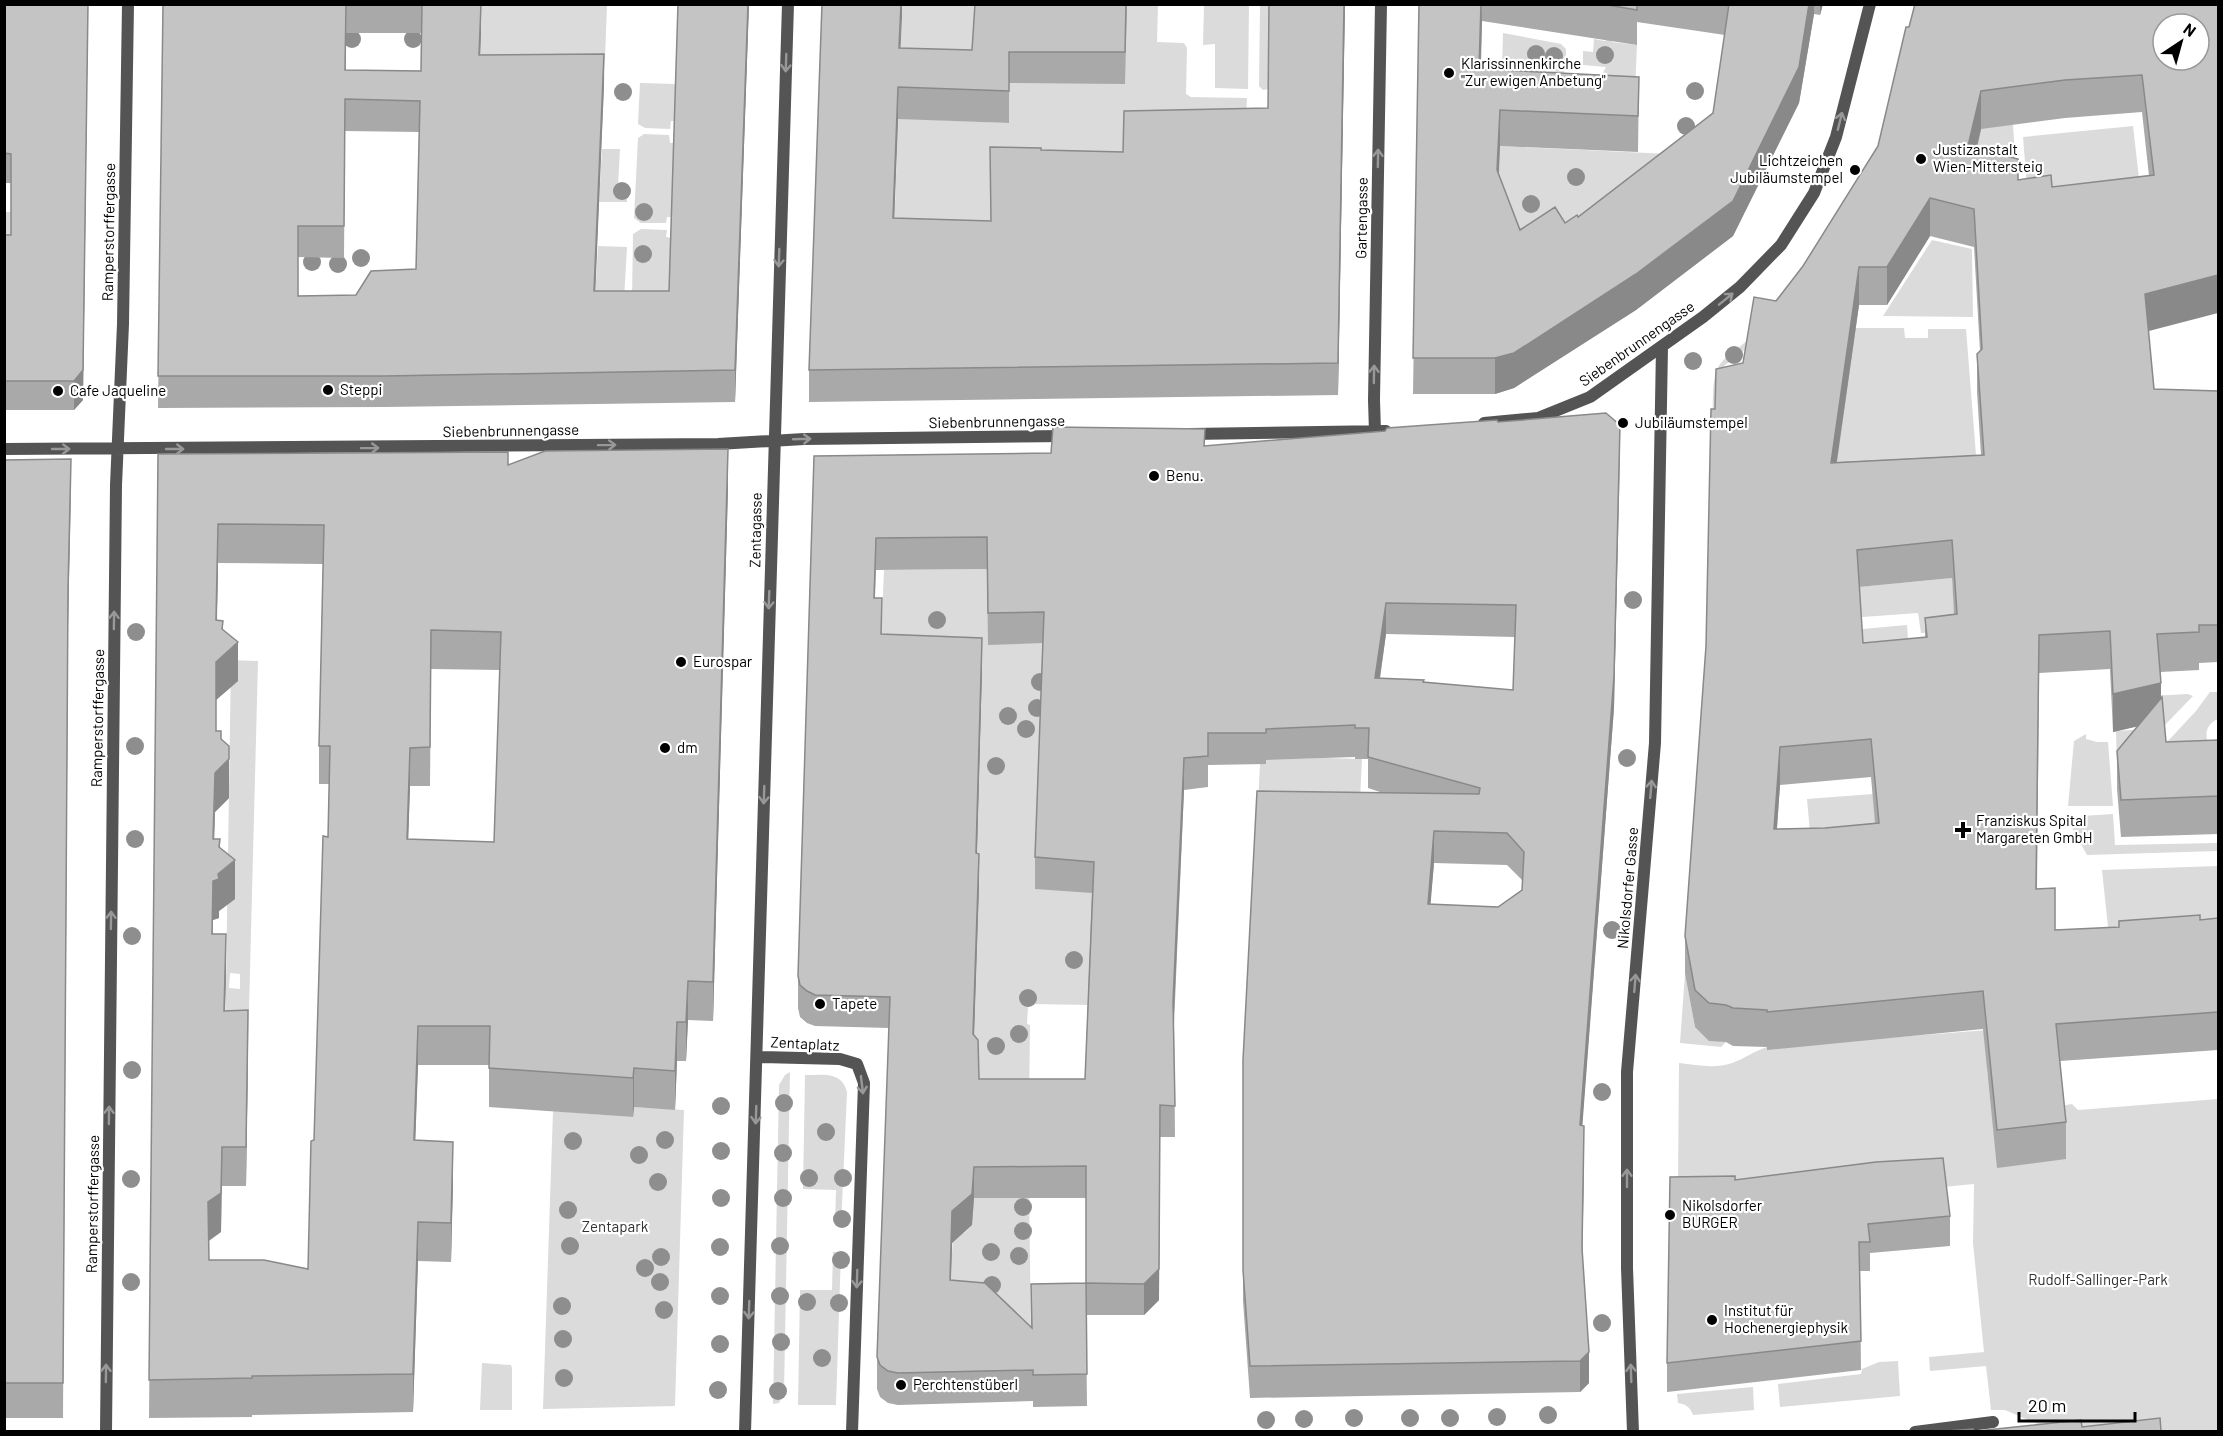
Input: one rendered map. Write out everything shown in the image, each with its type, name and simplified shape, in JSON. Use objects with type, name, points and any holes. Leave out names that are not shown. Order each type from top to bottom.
[{"type":"street","name":"Ramperstorffergasse","points":[[106,1431],[117,450],[123,324],[128,4]]},
{"type":"street","name":"Zentagasse","points":[[758,1057],[788,4]]},
{"type":"street","name":"Gartengasse","points":[[1375,432],[1381,4]]},
{"type":"street","name":"Siebenbrunnengasse","points":[[1468,424],[1538,418],[1590,397],[1662,347],[1740,287],[1781,245],[1814,193],[1836,137],[1870,4]]},
{"type":"street","name":"Nikolsdorfer Gasse","points":[[1633,1431],[1627,1268],[1628,1072],[1654,743],[1662,347]]},
{"type":"street","points":[[1173,435],[1398,430]]},
{"type":"street","name":"Siebenbrunnengasse","points":[[4,449],[718,444],[774,440],[1077,436]]},
{"type":"street","name":"Zentaplatz","points":[[745,1431],[758,1057],[840,1059],[857,1064],[864,1083],[852,1431]]},
{"type":"street","points":[[1915,1431],[1993,1422]]},
{"type":"green space","points":[[422,5],[607,5],[604,85],[479,86]]},
{"type":"green space","points":[[896,5],[976,5],[972,82],[902,80]]},
{"type":"green space","points":[[1126,5],[1158,5],[1157,42],[1184,43],[1187,48],[1186,94],[1191,97],[1247,98],[1246,118],[1123,184],[1005,253],[886,250],[895,206],[897,147],[891,118],[1009,123],[1009,83]]},
{"type":"green space","points":[[1204,5],[1249,5],[1248,89],[1215,88],[1215,44],[1203,45]]},
{"type":"green space","points":[[1260,5],[1280,5],[1268,89],[1263,90],[1259,86]]},
{"type":"green space","points":[[1503,33],[1561,44],[1566,49],[1562,92],[1597,84],[1606,67],[1583,65],[1583,51],[1593,52],[1594,39],[1605,41],[1612,35],[1612,42],[1637,45],[1634,112],[1501,105]]},
{"type":"green space","points":[[2005,68],[2013,125],[2018,197],[1953,180]]},
{"type":"green space","points":[[640,83],[676,84],[675,121],[671,121],[670,129],[645,128],[638,124]]},
{"type":"green space","points":[[2133,126],[2140,187],[2028,200],[2023,137]]},
{"type":"green space","points":[[644,134],[669,135],[670,143],[674,143],[671,217],[667,217],[666,223],[641,223],[634,218],[638,138]]},
{"type":"green space","points":[[1500,146],[1712,156],[1538,253],[1497,205]]},
{"type":"green space","points":[[602,149],[620,149],[618,185],[627,186],[627,202],[599,202]]},
{"type":"green space","points":[[5,212],[11,212],[11,230],[17,230],[5,266]]},
{"type":"green space","points":[[641,229],[667,230],[666,237],[671,238],[670,301],[632,299],[633,234]]},
{"type":"green space","points":[[1932,240],[1972,249],[1973,317],[1883,316]]},
{"type":"green space","points":[[598,246],[627,247],[624,299],[595,298]]},
{"type":"green space","points":[[1855,328],[1904,328],[1905,338],[1928,338],[1928,329],[1966,329],[1979,493],[1834,480]]},
{"type":"green space","points":[[1755,335],[1748,347],[1724,366],[1717,410],[1713,411],[1714,382],[1719,366],[1732,352]]},
{"type":"green space","points":[[987,569],[1044,643],[1095,848],[1089,1005],[1031,1004],[1028,1007],[1027,1024],[1030,1025],[1029,1111],[958,1103],[880,666],[884,570]]},
{"type":"green space","points":[[1952,578],[1955,623],[1968,631],[1921,633],[1918,613],[1849,618],[1847,588]]},
{"type":"green space","points":[[1907,625],[1911,677],[1818,633]]},
{"type":"green space","points":[[231,660],[258,661],[248,1049],[225,1050]],"holes":[[[230,973],[240,974],[240,989],[229,988]]]},
{"type":"green space","points":[[2210,692],[2218,692],[2218,719],[2208,728],[2206,735],[2208,742],[2153,757],[2196,711]]},
{"type":"green space","points":[[2188,694],[2193,696],[2162,728],[2117,767],[2116,731],[2161,728],[2114,698]]},
{"type":"green space","points":[[2086,734],[2086,739],[2108,742],[2113,806],[2068,806],[2074,741]]},
{"type":"green space","points":[[1263,759],[1362,759],[1360,800],[1257,822],[1260,764]]},
{"type":"green space","points":[[1873,794],[1876,831],[1810,833],[1807,799]]},
{"type":"green space","points":[[2113,814],[2115,845],[2218,843],[2218,851],[2087,855],[2066,817]]},
{"type":"green space","points":[[2218,866],[2218,919],[2108,927],[2102,870]]},
{"type":"green space","points":[[1685,974],[1695,1027],[1726,1042],[1721,1047],[1680,1043]]},
{"type":"green space","name":"Rudolf-Sallinger-Park","points":[[2014,1028],[1987,1070],[1998,1168],[2060,1106],[2072,1104],[2078,1110],[2218,1099],[2218,1431],[2054,1431],[2005,1410],[1991,1410],[1986,1366],[1930,1371],[1929,1357],[1984,1352],[1973,1243],[1974,1184],[1943,1187],[1678,1184],[1679,1063],[1719,1066],[1767,1047]]},
{"type":"green space","points":[[790,1072],[784,1392],[779,1403],[773,1404],[779,1085],[785,1075]]},
{"type":"green space","points":[[805,1075],[836,1077],[841,1080],[847,1092],[841,1227],[835,1225],[836,1190],[803,1189]]},
{"type":"green space","name":"Zentapark","points":[[634,1107],[684,1110],[675,1406],[543,1409],[553,1111],[633,1117]]},
{"type":"green space","points":[[1029,1186],[1031,1332],[949,1324],[953,1232],[964,1233],[972,1225],[973,1211],[954,1191]]},
{"type":"green space","points":[[833,1252],[841,1252],[836,1405],[798,1405],[800,1290],[832,1290]]},
{"type":"green space","points":[[1898,1361],[1900,1396],[1780,1407],[1778,1384],[1861,1374],[1862,1369],[1879,1362]]},
{"type":"green space","points":[[482,1363],[511,1365],[512,1410],[480,1410]]},
{"type":"green space","points":[[1753,1387],[1754,1410],[1693,1415],[1687,1406],[1678,1403],[1677,1394]]},
{"type":"building","points":[[4,4],[88,4],[83,370],[74,381],[4,381],[4,235],[11,235],[11,154],[4,153]]},
{"type":"building","points":[[163,4],[346,4],[345,70],[421,71],[422,4],[481,4],[479,55],[604,54],[594,291],[669,291],[678,4],[748,4],[735,370],[385,376],[158,376]],"holes":[[[345,99],[420,101],[416,269],[371,271],[356,295],[298,296],[298,226],[344,226]]]},
{"type":"building","points":[[822,4],[901,4],[899,48],[972,50],[975,4],[1126,4],[1125,52],[1009,52],[1009,91],[898,87],[893,218],[991,221],[990,147],[1123,152],[1124,111],[1268,108],[1269,4],[1344,4],[1338,363],[809,370]]},
{"type":"building","points":[[1419,4],[1481,4],[1479,69],[1639,77],[1638,116],[1500,110],[1497,170],[1520,230],[1555,207],[1565,223],[1577,215],[1578,217],[1713,113],[1729,4],[1809,4],[1799,67],[1733,201],[1636,274],[1514,353],[1495,358],[1413,358]]},
{"type":"building","points":[[1602,4],[1637,4],[1637,10]]},
{"type":"building","points":[[1915,4],[2218,4],[2218,275],[2145,294],[2154,389],[2218,391],[2218,625],[2199,625],[2199,632],[2157,634],[2161,683],[2113,694],[2110,631],[2039,635],[2036,889],[2055,888],[2055,930],[2119,927],[2119,921],[2200,915],[2200,920],[2218,918],[2218,1012],[2056,1024],[2066,1122],[1997,1130],[1983,991],[1767,1012],[1767,1010],[1733,1008],[1709,1003],[1695,990],[1685,936],[1706,646],[1711,409],[1715,409],[1716,369],[1743,363],[1754,297],[1776,301],[1803,266],[1878,146],[1906,27],[1909,27]],"holes":[[[2142,75],[2154,175],[2052,187],[2051,175],[2018,180],[2018,159],[1968,146],[1981,91],[2065,80]],[[1930,198],[1974,209],[1982,349],[1977,354],[1984,455],[1831,463],[1859,267],[1887,267]],[[1952,540],[1957,614],[1925,618],[1927,637],[1863,643],[1857,550]],[[1871,739],[1879,823],[1825,828],[1774,829],[1780,747]]]},
{"type":"building","points":[[1606,413],[1620,425],[1614,676],[1580,1125],[1584,1126],[1582,1248],[1589,1352],[1580,1361],[1250,1366],[1243,1270],[1243,1060],[1257,791],[1479,794],[1480,788],[1368,757],[1369,728],[1355,728],[1355,725],[1266,729],[1266,733],[1208,733],[1208,756],[1184,758],[1173,1002],[1175,1106],[1160,1105],[1159,1269],[1144,1284],[1086,1283],[1087,1374],[1033,1375],[1033,1370],[898,1373],[888,1371],[880,1365],[877,1357],[890,997],[815,995],[800,985],[798,976],[814,456],[1051,453],[1053,427],[1205,429],[1204,446],[1385,431],[1387,428],[1497,420],[1498,422]],"holes":[[[987,537],[988,613],[1044,612],[1035,857],[1094,862],[1085,1079],[979,1079],[978,1040],[973,1034],[979,854],[976,853],[982,638],[881,634],[882,598],[874,598],[876,538]],[[1386,603],[1516,605],[1513,690],[1423,682],[1424,680],[1375,678]],[[1434,831],[1507,833],[1524,852],[1522,890],[1498,907],[1428,904]],[[1086,1166],[1086,1283],[1031,1284],[1032,1328],[985,1283],[950,1280],[952,1211],[972,1194],[974,1167]]]},
{"type":"building","points":[[728,449],[713,982],[688,981],[686,1022],[677,1022],[675,1071],[634,1068],[633,1078],[489,1068],[490,1026],[418,1026],[414,1140],[453,1142],[451,1223],[418,1222],[413,1374],[149,1380],[158,454],[508,452],[508,465],[545,451]],"holes":[[[218,524],[324,525],[319,746],[330,746],[328,837],[323,836],[308,1269],[264,1260],[209,1260],[208,1202],[221,1193],[222,1147],[246,1147],[248,1010],[224,1011],[226,934],[212,934],[213,881],[219,879],[218,874],[235,860],[219,847],[220,839],[213,839],[215,773],[229,759],[229,746],[221,739],[221,731],[216,731],[216,662],[238,642],[222,629],[223,621],[216,620]],[[431,630],[501,632],[494,842],[407,839],[410,748],[430,747]]]},
{"type":"building","points":[[71,459],[68,590],[63,1383],[4,1383],[4,460]]},
{"type":"building","points":[[2162,697],[2166,742],[2218,740],[2218,796],[2121,800],[2117,751]]},
{"type":"building","points":[[1943,1158],[1950,1216],[1868,1224],[1870,1242],[1859,1242],[1861,1341],[1667,1363],[1670,1177],[1735,1176],[1735,1180],[1876,1162]]},
{"type":"building","points":[[2160,1418],[2161,1431],[1977,1431],[2081,1420],[2082,1427]]},
{"type":"building","points":[[1973,1429],[1973,1431],[1947,1431]]},
{"type":"place","name":"Klarissinnenkirche \"Zur ewigen Anbetung\"","points":[[1449,73]]},
{"type":"place","name":"Justizanstalt Wien-Mittersteig","points":[[1921,159]]},
{"type":"place","name":"Lichtzeichen Jubiläumstempel","points":[[1855,170]]},
{"type":"place","name":"Steppi","points":[[328,390]]},
{"type":"place","name":"Cafe Jaqueline","points":[[58,391]]},
{"type":"place","name":"Jubiläumstempel","points":[[1623,423]]},
{"type":"place","name":"Benu.","points":[[1154,476]]},
{"type":"place","name":"Eurospar","points":[[681,662]]},
{"type":"place","name":"dm","points":[[665,748]]},
{"type":"place","name":"Franziskus Spital Margareten GmbH","points":[[1963,830]]},
{"type":"place","name":"Tapete","points":[[820,1004]]},
{"type":"place","name":"Nikolsdorfer BURGER","points":[[1670,1215]]},
{"type":"place","name":"Institut für Hochenergiephysik","points":[[1712,1320]]},
{"type":"place","name":"Perchtenstüberl","points":[[901,1385]]}]
